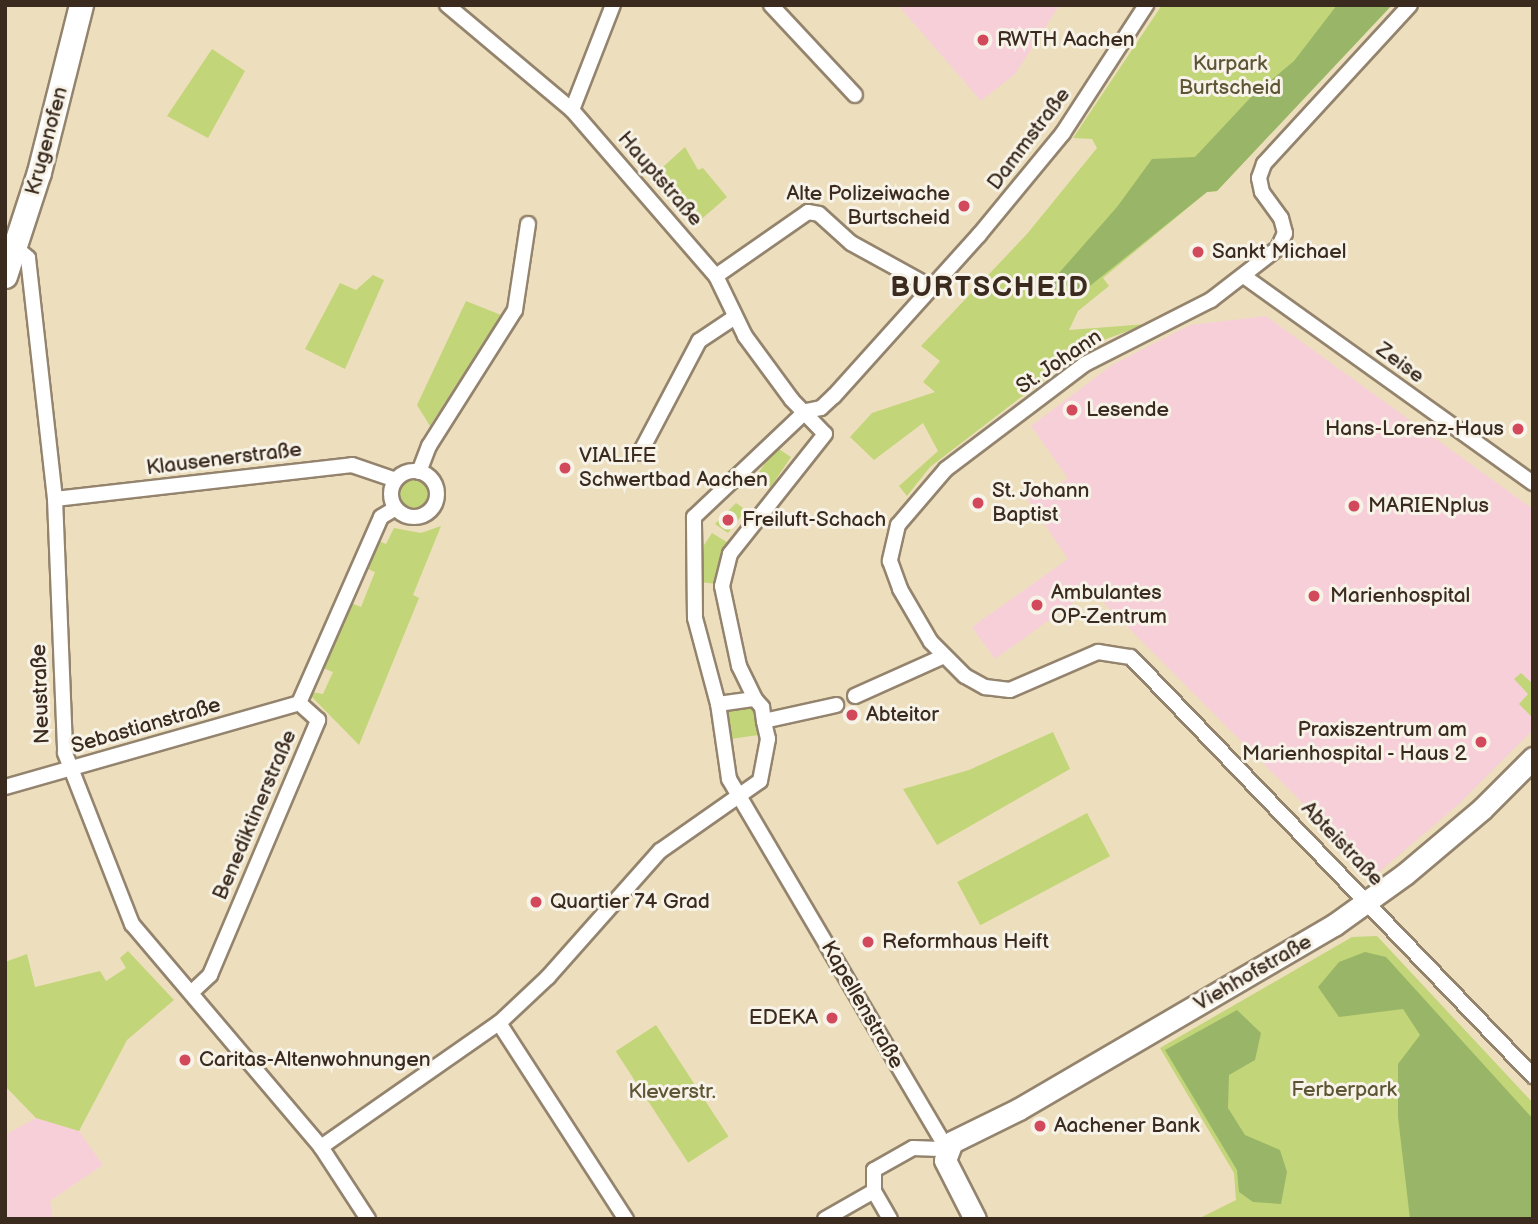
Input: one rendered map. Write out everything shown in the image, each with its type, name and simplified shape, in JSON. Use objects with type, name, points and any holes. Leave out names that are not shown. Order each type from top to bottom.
[{"type":"main road","name":"Krugenofen","points":[[5,275],[42,163],[81,5]]},
{"type":"main road","name":"Viehhofstraße","points":[[947,1149],[960,1136],[1030,1103],[1368,902],[1483,808],[1533,758]]},
{"type":"main road","name":"Kapellenstraße","points":[[947,1149],[949,1172],[975,1219]]},
{"type":"street","name":"Hauptstraße","points":[[447,5],[572,110],[716,276],[735,317],[792,400],[806,411],[825,434],[730,554],[722,586],[739,666],[755,699]]},
{"type":"street","points":[[572,110],[614,5]]},
{"type":"street","points":[[771,5],[855,95]]},
{"type":"street","name":"Dammstraße","points":[[806,411],[821,408],[834,396],[1040,164],[1146,5]]},
{"type":"street","name":"St. Johann","points":[[942,657],[900,589],[890,561],[898,525],[946,469],[1085,365],[1211,300],[1278,248],[1285,233],[1281,218],[1262,192],[1259,178],[1264,164],[1410,5]]},
{"type":"street","points":[[716,276],[808,212],[820,214],[851,243],[931,287]]},
{"type":"street","points":[[419,472],[429,446],[515,310],[528,224]]},
{"type":"street","name":"Neustraße","points":[[15,247],[28,258],[55,499],[65,753],[71,770],[132,924],[321,1147],[368,1219]]},
{"type":"street","name":"Zeise","points":[[1245,276],[1533,483]]},
{"type":"street","points":[[640,453],[699,341],[735,317]]},
{"type":"street","name":"Kapellenstraße","points":[[806,411],[694,517],[695,618],[718,704],[729,779],[947,1149]]},
{"type":"street","name":"Klausenerstraße","points":[[55,499],[352,465],[396,480]]},
{"type":"street","points":[[406,472],[419,472],[436,486],[433,508],[414,517],[396,508],[391,494],[396,480],[406,472]]},
{"type":"street","name":"Benediktinerstraße","points":[[192,992],[210,975],[318,720],[299,703],[381,517],[396,508]]},
{"type":"street","name":"Abteistraße","points":[[942,657],[985,687],[1010,690],[1093,654],[1112,652],[1130,657],[1533,1076]]},
{"type":"street","points":[[855,696],[942,657]]},
{"type":"street","points":[[321,1147],[499,1023],[632,887],[660,851],[760,781],[768,739],[762,707],[755,699],[718,704]]},
{"type":"street","name":"Sebastianstraße","points":[[5,787],[299,703]]},
{"type":"street","points":[[765,721],[836,705]]},
{"type":"street","points":[[499,1023],[626,1219]]},
{"type":"street","points":[[890,1219],[874,1191],[874,1170],[913,1148],[947,1149]]},
{"type":"street","points":[[825,1219],[874,1191]]},
{"type":"shaded area","name":"RWTH Aachen","points":[[898,5],[1059,6],[1015,74],[981,101]]},
{"type":"shaded area","name":"Marienhospital","points":[[1266,316],[1533,509],[1533,730],[1460,803],[1379,872],[1370,871],[1091,590],[995,659],[972,627],[1068,559],[1024,494],[1034,487],[1041,498],[1068,478],[1031,426],[1112,365],[1190,325]]},
{"type":"shaded area","points":[[36,1118],[79,1131],[103,1165],[50,1201],[53,1219],[5,1219],[5,1135]]},
{"type":"green space","name":"Kurpark Burtscheid","points":[[1162,5],[1392,5],[1217,191],[1207,192],[1103,278],[1109,286],[1078,311],[1069,330],[1147,324],[1098,342],[1072,358],[930,467],[907,496],[899,486],[938,451],[923,423],[874,460],[850,437],[872,413],[935,392],[923,382],[940,361],[921,346],[1027,234],[1097,148],[1092,139],[1073,138]]},
{"type":"green space","points":[[1337,5],[1392,5],[1217,191],[1207,192],[1076,297],[1065,284],[1047,294],[1044,290],[1117,207],[1152,159],[1195,157],[1253,95],[1294,61]]},
{"type":"green space","points":[[212,49],[245,71],[208,138],[167,116]]},
{"type":"green space","points":[[685,147],[698,170],[703,168],[727,197],[697,223],[655,174]]},
{"type":"green space","points":[[373,275],[384,280],[345,369],[305,349],[340,283],[356,290]]},
{"type":"green space","points":[[466,301],[501,315],[430,426],[417,405]]},
{"type":"green space","points":[[776,447],[791,457],[771,487],[756,477]]},
{"type":"green space","points":[[413,478],[425,483],[430,495],[425,507],[413,512],[401,507],[396,495],[401,483]]},
{"type":"green space","name":"Freiluft-Schach","points":[[736,503],[746,510],[728,533],[715,524]]},
{"type":"green space","points":[[441,526],[413,595],[419,598],[359,745],[306,691],[323,694],[333,672],[318,666],[346,601],[361,607],[375,572],[361,566],[374,539],[386,544],[394,528],[421,533]]},
{"type":"green space","points":[[712,533],[730,544],[716,584],[700,582],[704,545]]},
{"type":"green space","points":[[1521,673],[1533,684],[1531,716],[1519,704],[1528,694],[1514,679]]},
{"type":"green space","points":[[756,705],[760,735],[730,739],[726,709]]},
{"type":"green space","points":[[1053,732],[1070,769],[937,845],[903,789],[969,770]]},
{"type":"green space","points":[[1087,813],[1110,856],[980,925],[957,882]]},
{"type":"green space","name":"Ferberpark","points":[[1377,936],[1533,1103],[1533,1219],[1198,1219],[1236,1200],[1234,1173],[1160,1048],[1352,937]]},
{"type":"green space","points":[[128,951],[174,1000],[127,1040],[79,1131],[36,1118],[5,1086],[5,962],[27,954],[35,987],[100,971],[106,981],[126,968],[120,958]]},
{"type":"green space","points":[[1365,952],[1386,957],[1533,1119],[1533,1219],[1410,1219],[1398,1117],[1398,1064],[1420,1035],[1403,1009],[1339,1017],[1318,987],[1339,962]]},
{"type":"green space","points":[[1237,1010],[1261,1033],[1255,1060],[1229,1075],[1228,1108],[1245,1135],[1280,1150],[1287,1172],[1281,1204],[1253,1202],[1239,1192],[1237,1170],[1165,1050]]},
{"type":"green space","name":"Kleverstr.","points":[[656,1025],[728,1137],[688,1163],[616,1051]]},
{"type":"place","name":"RWTH Aachen","points":[[983,40]]},
{"type":"place","name":"Alte Polizeiwache Burtscheid","points":[[964,206]]},
{"type":"place","name":"Sankt Michael","points":[[1198,252]]},
{"type":"place","name":"Lesende","points":[[1072,410]]},
{"type":"place","name":"Hans-Lorenz-Haus","points":[[1518,429]]},
{"type":"place","name":"VIALIFE Schwertbad Aachen","points":[[565,468]]},
{"type":"place","name":"St. Johann Baptist","points":[[978,503]]},
{"type":"place","name":"MARIENplus","points":[[1354,506]]},
{"type":"place","name":"Freiluft-Schach","points":[[728,520]]},
{"type":"place","name":"Marienhospital","points":[[1314,596]]},
{"type":"place","name":"Ambulantes OP-Zentrum","points":[[1037,605]]},
{"type":"place","name":"Abteitor","points":[[852,715]]},
{"type":"place","name":"Praxiszentrum am Marienhospital - Haus 2","points":[[1481,742]]},
{"type":"place","name":"Quartier 74 Grad","points":[[536,902]]},
{"type":"place","name":"Reformhaus Heift","points":[[868,942]]},
{"type":"place","name":"EDEKA","points":[[832,1018]]},
{"type":"place","name":"Caritas-Altenwohnungen","points":[[185,1060]]},
{"type":"place","name":"Aachener Bank","points":[[1040,1126]]},
{"type":"district","name":"BURTSCHEID","points":[[990,288]]}]
